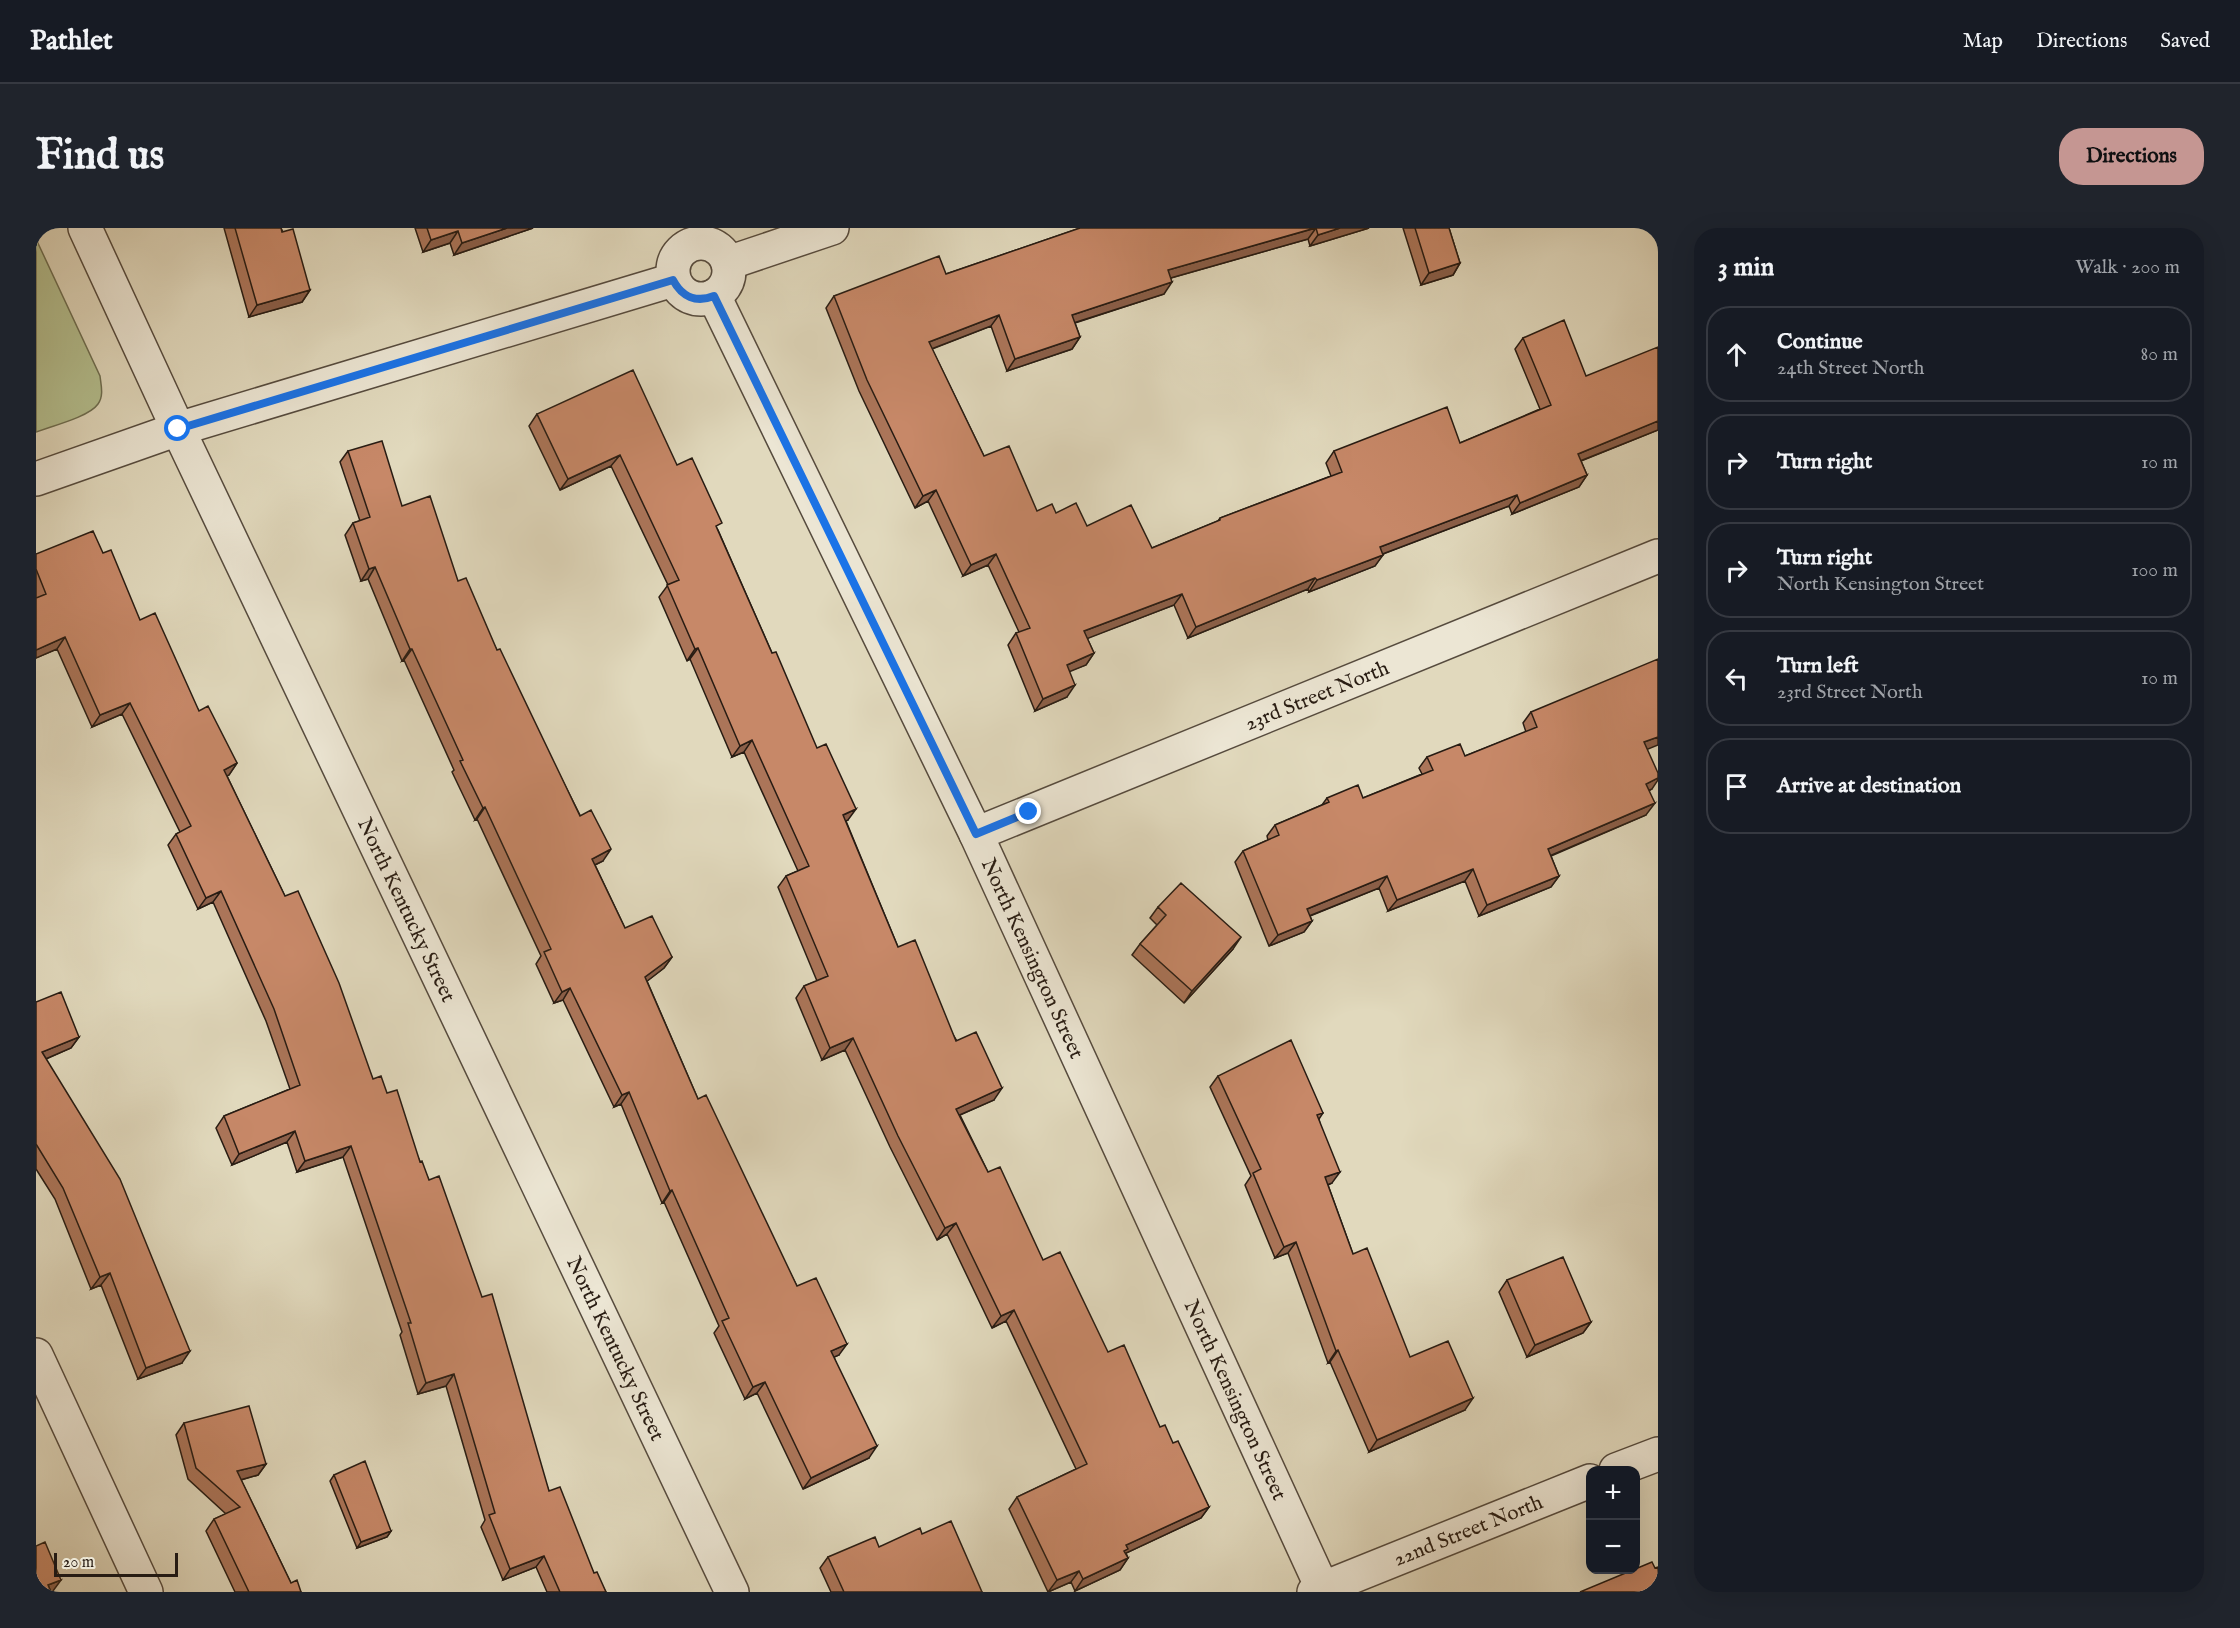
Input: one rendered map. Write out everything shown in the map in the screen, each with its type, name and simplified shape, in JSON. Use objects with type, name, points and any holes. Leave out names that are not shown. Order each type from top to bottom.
[{"type":"street","name":"North Kentucky Street","points":[[85,228],[178,429],[732,1592]]},
{"type":"street","points":[[728,263],[832,228]]},
{"type":"street","points":[[686,236],[699,243],[717,248],[728,263],[730,273],[728,282],[714,296],[698,300],[690,298],[677,287],[673,280],[673,263],[686,236]]},
{"type":"street","points":[[36,479],[178,429],[673,280]]},
{"type":"street","name":"North Kensington Street","points":[[714,296],[976,834],[1320,1591]]},
{"type":"street","name":"23rd Street North","points":[[976,834],[1658,556]]},
{"type":"street","points":[[36,1354],[146,1592]]},
{"type":"street","points":[[1626,1466],[1658,1454]]},
{"type":"street","name":"22nd Street North","points":[[1320,1591],[1586,1483]]},
{"type":"green space","points":[[36,239],[100,376],[102,390],[98,404],[87,413],[36,432]]},
{"type":"building","points":[[235,228],[281,228],[282,232],[293,229],[310,290],[257,305]]},
{"type":"building","points":[[427,228],[507,228],[462,243],[458,231],[431,240]]},
{"type":"building","points":[[1080,228],[1315,228],[1168,270],[1172,282],[1072,315],[1080,337],[1015,359],[999,315],[929,342],[984,456],[1009,446],[1037,511],[1052,504],[1056,513],[1076,503],[1087,526],[1131,505],[1152,548],[1220,520],[1220,518],[1342,472],[1334,451],[1447,407],[1460,443],[1551,405],[1523,338],[1564,320],[1586,376],[1658,347],[1658,421],[1578,454],[1587,475],[1520,503],[1517,495],[1380,547],[1383,555],[1317,580],[1315,578],[1196,627],[1182,594],[1084,631],[1094,653],[1067,665],[1075,685],[1043,699],[1016,633],[1030,628],[996,554],[971,565],[936,490],[923,496],[867,380],[834,296],[939,256],[946,274]]},
{"type":"building","points":[[1316,228],[1340,228],[1318,235]]},
{"type":"building","points":[[1415,228],[1449,228],[1460,263],[1429,273]]},
{"type":"building","points":[[633,370],[677,465],[692,458],[722,523],[716,526],[772,653],[776,652],[817,748],[826,744],[856,809],[843,815],[898,947],[915,940],[956,1041],[976,1032],[1002,1088],[956,1109],[988,1172],[1000,1167],[1043,1260],[1060,1252],[1108,1352],[1124,1345],[1160,1427],[1165,1425],[1173,1443],[1178,1441],[1209,1507],[1126,1545],[1128,1549],[1124,1551],[1128,1558],[1083,1579],[1079,1571],[1057,1580],[1017,1497],[1087,1464],[1014,1310],[1001,1316],[956,1223],[945,1228],[898,1136],[853,1038],[830,1048],[804,986],[828,976],[786,876],[809,866],[752,740],[740,746],[698,648],[695,649],[667,585],[679,580],[620,455],[568,479],[537,414]]},
{"type":"building","points":[[382,441],[402,506],[430,496],[458,581],[466,578],[497,650],[500,649],[580,816],[591,810],[611,849],[592,859],[625,928],[652,916],[672,957],[645,977],[698,1099],[706,1095],[797,1286],[816,1278],[847,1344],[831,1351],[877,1446],[811,1478],[765,1382],[753,1387],[722,1321],[729,1318],[672,1190],[670,1191],[629,1092],[622,1095],[570,988],[562,992],[544,952],[551,949],[485,807],[483,808],[460,761],[463,760],[412,649],[410,649],[375,567],[369,569],[353,523],[370,517],[348,451]]},
{"type":"building","points":[[93,531],[103,553],[111,550],[140,620],[155,613],[199,711],[208,706],[237,763],[224,770],[285,896],[298,891],[339,983],[373,1079],[381,1076],[387,1093],[397,1090],[420,1162],[422,1161],[429,1180],[439,1176],[482,1297],[492,1294],[549,1491],[560,1487],[594,1573],[597,1572],[606,1592],[560,1592],[544,1556],[510,1569],[489,1515],[495,1513],[454,1374],[426,1383],[408,1323],[411,1323],[351,1146],[305,1161],[295,1131],[239,1154],[224,1116],[300,1085],[274,1009],[221,891],[206,898],[176,834],[191,826],[130,703],[100,715],[65,637],[36,650],[36,598],[46,594],[36,569],[36,554]]},
{"type":"building","points":[[1658,659],[1658,737],[1644,742],[1658,773],[1658,778],[1646,784],[1655,803],[1548,849],[1559,876],[1487,905],[1473,869],[1397,900],[1387,876],[1307,909],[1312,921],[1278,935],[1243,851],[1279,835],[1275,825],[1329,802],[1327,798],[1358,785],[1363,798],[1433,770],[1427,757],[1460,744],[1465,756],[1537,727],[1531,712]]},
{"type":"building","points":[[1181,883],[1241,937],[1192,991],[1140,944],[1166,915],[1158,907]]},
{"type":"building","points":[[61,992],[79,1037],[42,1052],[120,1179],[190,1351],[146,1368],[110,1273],[100,1277],[63,1188],[36,1144],[36,1002]]},
{"type":"building","points":[[1291,1040],[1323,1113],[1317,1115],[1340,1172],[1325,1177],[1353,1254],[1367,1248],[1410,1357],[1448,1341],[1473,1398],[1377,1440],[1338,1350],[1336,1351],[1296,1242],[1284,1247],[1253,1173],[1261,1169],[1218,1076]]},
{"type":"building","points":[[1563,1257],[1591,1322],[1535,1345],[1507,1280]]},
{"type":"building","points":[[249,1406],[266,1464],[237,1471],[291,1583],[297,1580],[301,1592],[249,1592],[214,1519],[240,1507],[196,1468],[184,1423]]},
{"type":"building","points":[[365,1461],[391,1531],[361,1542],[334,1475]]},
{"type":"building","points":[[951,1521],[982,1592],[844,1592],[828,1557],[875,1537],[879,1547],[920,1528],[922,1534]]},
{"type":"building","points":[[45,1542],[61,1580],[48,1585],[51,1592],[36,1592],[36,1546]]},
{"type":"building","points":[[1652,1562],[1655,1568],[1658,1567],[1658,1592],[1580,1592],[1623,1574],[1640,1574],[1640,1567]]},
{"type":"route","points":[[178,429],[673,280],[683,294],[690,298],[698,300],[714,296],[976,834],[1029,812]]}]
